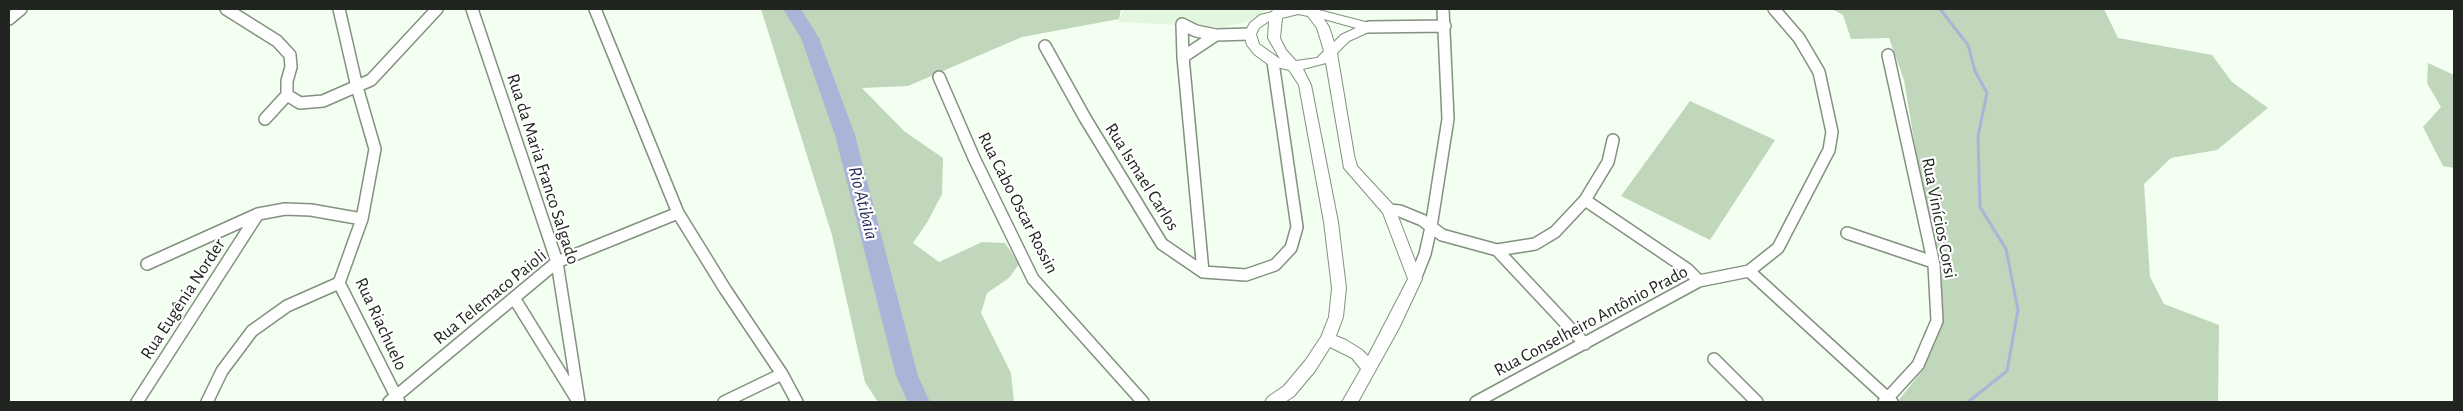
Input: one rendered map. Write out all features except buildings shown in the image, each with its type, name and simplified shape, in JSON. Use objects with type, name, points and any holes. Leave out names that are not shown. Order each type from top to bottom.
[{"type":"main road","points":[[1310,10],[1322,27],[1331,53],[1347,155],[1352,168],[1389,210],[1415,279],[1394,324],[1350,402]]},
{"type":"main road","points":[[1310,10],[1369,27],[1346,38],[1321,61],[1292,66],[1273,62],[1258,51],[1253,45],[1250,34],[1254,26],[1278,11],[1310,10]]},
{"type":"main road","points":[[1273,402],[1295,384],[1310,366],[1327,340],[1336,317],[1339,288],[1331,222],[1306,85],[1301,75],[1281,52],[1274,38],[1274,24],[1278,11]]},
{"type":"main road","points":[[1327,340],[1342,344],[1357,354],[1369,368]]},
{"type":"street","points":[[9,18],[21,9]]},
{"type":"street","points":[[226,9],[277,41],[290,56],[291,67],[286,95],[265,119]]},
{"type":"street","name":"Rua Riachuelo","points":[[339,9],[357,87],[375,149],[362,219],[338,283],[395,400]]},
{"type":"street","points":[[286,95],[300,103],[323,101],[371,80],[385,68],[437,9]]},
{"type":"street","name":"Rua da Maria Franco Salgado","points":[[472,9],[557,262],[579,402]]},
{"type":"street","points":[[595,9],[678,213],[725,289],[782,374],[797,402]]},
{"type":"street","points":[[1415,279],[1425,254],[1431,227],[1440,180],[1448,119],[1443,9]]},
{"type":"street","name":"Rua Conselheiro Antônio Prado","points":[[1476,402],[1699,281],[1749,270],[1778,248],[1829,150],[1832,132],[1819,72],[1799,38],[1774,9]]},
{"type":"street","points":[[1250,34],[1216,35],[1196,31],[1182,24],[1183,57],[1203,272],[1246,275],[1275,265],[1291,248],[1297,227],[1273,62]]},
{"type":"street","points":[[1369,27],[1445,26]]},
{"type":"street","points":[[1183,57],[1216,35]]},
{"type":"street","name":"Rua Ismael Carlos","points":[[1046,46],[1085,118],[1162,244],[1203,272]]},
{"type":"street","name":"Rua Vinícios Corsi","points":[[1888,55],[1933,262],[1937,321],[1918,366],[1888,401]]},
{"type":"street","name":"Rua Cabo Oscar Rossin","points":[[939,77],[974,158],[1033,279],[1143,402]]},
{"type":"street","points":[[1389,210],[1411,216],[1442,235],[1497,250],[1535,244],[1555,232],[1585,200],[1608,162],[1613,140]]},
{"type":"street","points":[[1585,200],[1687,269],[1699,281]]},
{"type":"street","points":[[147,264],[258,214],[285,209],[311,210],[362,219]]},
{"type":"street","name":"Rua Telemaco Paioli","points":[[395,400],[557,262],[678,213]]},
{"type":"street","name":"Rua Eugênia Norder","points":[[137,402],[258,214]]},
{"type":"street","points":[[1847,232],[1933,262]]},
{"type":"street","points":[[1497,250],[1585,344]]},
{"type":"street","points":[[1749,270],[1888,401]]},
{"type":"street","points":[[206,402],[222,371],[252,331],[287,306],[338,283]]},
{"type":"street","points":[[514,298],[579,402]]},
{"type":"street","points":[[1714,359],[1757,402]]},
{"type":"street","points":[[724,402],[782,374]]},
{"type":"shaded area","points":[[761,9],[1121,9],[1119,19],[1022,37],[908,86],[862,88],[904,131],[943,158],[942,194],[928,221],[913,243],[939,262],[982,242],[1005,243],[1019,264],[1009,278],[987,293],[981,313],[1011,373],[1014,402],[878,402],[865,382],[832,235]]},
{"type":"shaded area","points":[[1124,9],[1268,9],[1248,22],[1224,27],[1118,22]]},
{"type":"shaded area","points":[[1832,9],[2104,9],[2118,38],[2212,55],[2232,82],[2268,108],[2217,150],[2171,158],[2144,184],[2150,277],[2164,304],[2219,325],[2218,402],[1897,402],[1923,370],[1941,326],[1942,270],[1918,164],[1904,80],[1889,38],[1851,39],[1843,15]]},
{"type":"shaded area","points":[[2428,63],[2454,75],[2454,168],[2443,166],[2423,127],[2441,107],[2427,83]]},
{"type":"shaded area","points":[[1690,101],[1775,140],[1710,240],[1621,196]]},
{"type":"waterway","name":"Rio Atibaia","points":[[792,9],[810,38],[845,135],[907,376],[919,402]]},
{"type":"waterway","points":[[1940,9],[1968,45],[1975,71],[1987,93],[1978,136],[1980,207],[2006,249],[2018,310],[2007,371],[1968,402]]}]
